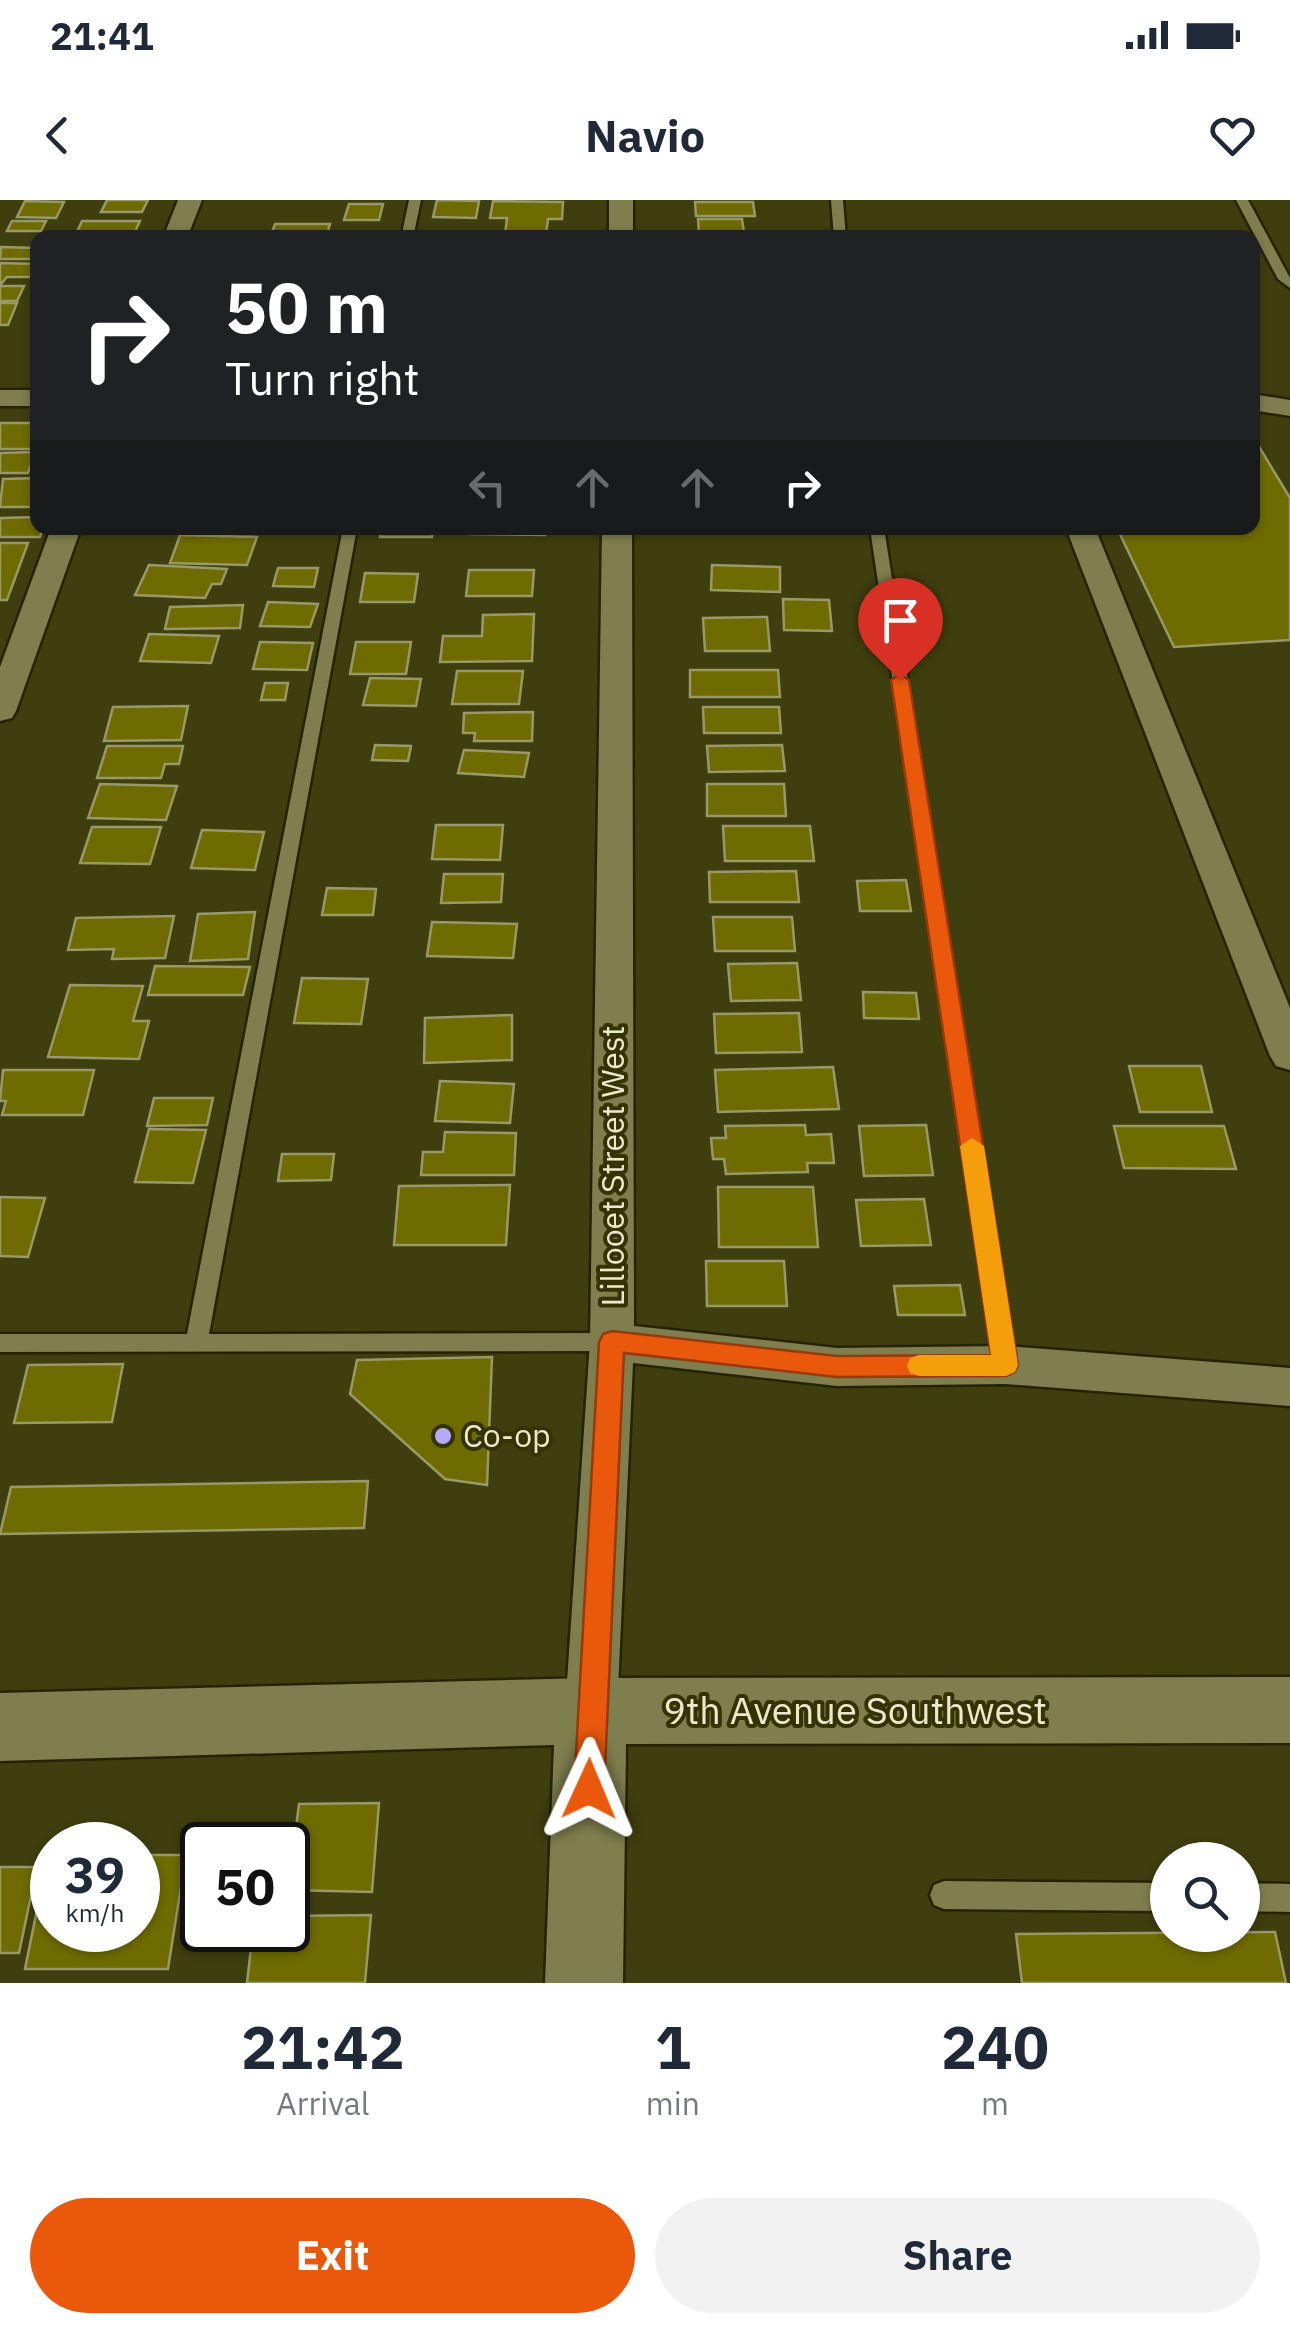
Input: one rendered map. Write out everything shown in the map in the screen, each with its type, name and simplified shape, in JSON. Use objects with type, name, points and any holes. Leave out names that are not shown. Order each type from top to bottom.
[{"type":"main road","name":"9th Avenue Southwest","points":[[0,1727],[591,1712],[1290,1710]]},
{"type":"main road","name":"Lillooet Street West","points":[[584,1983],[591,1712]]},
{"type":"street","points":[[179,230],[190,200]]},
{"type":"street","points":[[620,230],[621,200]]},
{"type":"street","points":[[0,398],[30,398]]},
{"type":"street","points":[[1260,403],[1290,408]]},
{"type":"street","points":[[0,710],[63,535]]},
{"type":"street","name":"Lillooet Street West","points":[[591,1712],[612,1342],[617,535]]},
{"type":"street","points":[[1083,535],[1290,1056]]},
{"type":"street","points":[[612,1342],[837,1366],[1006,1365],[1290,1387]]},
{"type":"lane","points":[[409,230],[415,200]]},
{"type":"lane","points":[[837,200],[839,230]]},
{"type":"lane","points":[[1242,200],[1258,230]]},
{"type":"lane","points":[[1260,234],[1290,284]]},
{"type":"lane","points":[[196,1343],[349,535]]},
{"type":"lane","points":[[878,535],[1006,1365]]},
{"type":"lane","points":[[0,1342],[612,1342]]},
{"type":"lane","points":[[944,1895],[1150,1896]]},
{"type":"lane","points":[[1260,1897],[1290,1898]]},
{"type":"building","points":[[107,200],[148,200],[142,212],[101,212]]},
{"type":"building","points":[[437,200],[479,201],[476,218],[433,217]]},
{"type":"building","points":[[25,201],[64,202],[56,218],[17,217]]},
{"type":"building","points":[[493,201],[563,202],[562,219],[548,219],[547,230],[506,230],[507,218],[490,218]]},
{"type":"building","points":[[695,202],[753,202],[755,216],[696,216]]},
{"type":"building","points":[[349,204],[383,204],[379,220],[344,220]]},
{"type":"building","points":[[698,219],[742,219],[744,230],[699,230]]},
{"type":"building","points":[[12,221],[46,221],[42,230],[7,231]]},
{"type":"building","points":[[82,221],[140,221],[136,230],[78,230]]},
{"type":"building","points":[[275,224],[330,224],[328,230],[273,230]]},
{"type":"building","points":[[1,247],[30,248],[30,259],[0,259]]},
{"type":"building","points":[[0,263],[30,264],[30,277],[7,277],[0,285]]},
{"type":"building","points":[[0,286],[24,286],[17,301],[0,301]]},
{"type":"building","points":[[0,303],[17,303],[8,325],[0,325]]},
{"type":"building","points":[[0,423],[30,423],[30,449],[0,449]]},
{"type":"building","points":[[1260,448],[1290,498],[1290,640],[1174,647],[1120,535],[1260,535]]},
{"type":"building","points":[[30,452],[28,473],[0,473],[0,453]]},
{"type":"building","points":[[30,478],[30,507],[0,507],[3,479]]},
{"type":"building","points":[[30,517],[30,535],[40,537],[0,537],[0,518]]},
{"type":"building","points":[[180,535],[257,537],[247,565],[170,563]]},
{"type":"building","points":[[380,535],[432,535],[432,537]]},
{"type":"building","points":[[0,543],[28,543],[7,600],[0,600]]},
{"type":"building","points":[[149,565],[227,569],[221,584],[212,584],[205,598],[135,595]]},
{"type":"building","points":[[712,565],[780,567],[780,592],[711,590]]},
{"type":"building","points":[[278,568],[318,568],[314,587],[273,586]]},
{"type":"building","points":[[469,570],[534,570],[532,596],[466,596]]},
{"type":"building","points":[[365,573],[418,574],[414,602],[360,602]]},
{"type":"building","points":[[783,599],[829,600],[832,631],[784,630]]},
{"type":"building","points":[[268,602],[318,604],[310,627],[260,626]]},
{"type":"building","points":[[243,605],[240,628],[165,629],[170,607]]},
{"type":"building","points":[[534,614],[532,661],[440,662],[443,636],[482,636],[483,615]]},
{"type":"building","points":[[767,617],[770,651],[705,651],[703,618]]},
{"type":"building","points":[[149,634],[219,636],[211,663],[140,661]]},
{"type":"building","points":[[260,642],[313,643],[307,670],[253,669]]},
{"type":"building","points":[[356,642],[411,642],[406,674],[350,674]]},
{"type":"building","points":[[690,670],[778,670],[780,697],[690,697]]},
{"type":"building","points":[[457,671],[523,671],[519,704],[452,704]]},
{"type":"building","points":[[370,678],[421,679],[416,706],[363,705]]},
{"type":"building","points":[[265,683],[288,683],[285,700],[261,700]]},
{"type":"building","points":[[188,706],[181,740],[104,741],[113,707]]},
{"type":"building","points":[[703,707],[779,707],[781,733],[704,733]]},
{"type":"building","points":[[533,712],[532,741],[474,741],[475,733],[463,733],[464,713]]},
{"type":"building","points":[[375,745],[411,746],[408,761],[372,760]]},
{"type":"building","points":[[782,745],[785,771],[709,772],[707,746]]},
{"type":"building","points":[[107,746],[183,746],[179,764],[165,764],[161,778],[97,778]]},
{"type":"building","points":[[464,750],[529,753],[524,777],[458,773]]},
{"type":"building","points":[[100,784],[177,786],[166,820],[88,818]]},
{"type":"building","points":[[707,784],[784,784],[786,816],[707,816]]},
{"type":"building","points":[[436,825],[503,825],[500,860],[432,859]]},
{"type":"building","points":[[723,826],[810,826],[814,861],[725,861]]},
{"type":"building","points":[[92,827],[161,827],[150,864],[80,863]]},
{"type":"building","points":[[202,830],[264,832],[255,870],[191,868]]},
{"type":"building","points":[[796,871],[799,902],[710,902],[709,872]]},
{"type":"building","points":[[444,874],[503,874],[501,902],[441,903]]},
{"type":"building","points":[[906,880],[911,911],[860,911],[857,881]]},
{"type":"building","points":[[327,888],[376,889],[373,915],[322,915]]},
{"type":"building","points":[[255,912],[248,959],[190,961],[198,914]]},
{"type":"building","points":[[174,916],[165,958],[112,959],[114,949],[68,950],[76,918]]},
{"type":"building","points":[[713,917],[792,917],[795,951],[715,951]]},
{"type":"building","points":[[432,922],[517,924],[513,958],[427,956]]},
{"type":"building","points":[[797,963],[801,1000],[731,1001],[728,964]]},
{"type":"building","points":[[155,966],[250,967],[243,995],[148,995]]},
{"type":"building","points":[[302,978],[368,979],[361,1024],[294,1023]]},
{"type":"building","points":[[70,985],[143,986],[133,1021],[149,1021],[139,1059],[48,1057]]},
{"type":"building","points":[[863,992],[916,993],[919,1019],[864,1018]]},
{"type":"building","points":[[799,1013],[802,1052],[716,1053],[714,1014]]},
{"type":"building","points":[[512,1015],[512,1060],[424,1063],[425,1018]]},
{"type":"building","points":[[1129,1066],[1201,1066],[1212,1112],[1140,1112]]},
{"type":"building","points":[[833,1067],[839,1109],[718,1112],[715,1070]]},
{"type":"building","points":[[3,1070],[94,1070],[83,1115],[2,1115],[6,1101],[0,1101]]},
{"type":"building","points":[[440,1081],[514,1084],[510,1123],[435,1121]]},
{"type":"building","points":[[154,1098],[213,1098],[207,1125],[147,1126]]},
{"type":"building","points":[[805,1125],[806,1135],[831,1134],[834,1163],[807,1163],[808,1172],[726,1174],[724,1159],[713,1159],[711,1138],[726,1138],[725,1126]]},
{"type":"building","points":[[926,1125],[933,1175],[864,1176],[859,1126]]},
{"type":"building","points":[[1114,1126],[1224,1126],[1236,1169],[1124,1168]]},
{"type":"building","points":[[149,1129],[206,1130],[193,1183],[135,1182]]},
{"type":"building","points":[[445,1132],[516,1133],[514,1175],[421,1175],[423,1152],[443,1152]]},
{"type":"building","points":[[282,1154],[334,1154],[331,1180],[278,1181]]},
{"type":"building","points":[[510,1185],[506,1245],[394,1245],[399,1186]]},
{"type":"building","points":[[718,1187],[813,1187],[818,1247],[719,1247]]},
{"type":"building","points":[[0,1197],[45,1198],[28,1257],[0,1256]]},
{"type":"building","points":[[924,1199],[931,1245],[861,1246],[856,1200]]},
{"type":"building","points":[[706,1261],[784,1261],[787,1306],[707,1306]]},
{"type":"building","points":[[960,1285],[965,1315],[898,1315],[894,1286]]},
{"type":"building","name":"Co-op","points":[[492,1357],[487,1485],[445,1479],[350,1394],[357,1360]]},
{"type":"building","points":[[123,1364],[112,1422],[14,1423],[28,1365]]},
{"type":"building","points":[[368,1481],[364,1528],[0,1534],[11,1487]]},
{"type":"building","points":[[379,1803],[372,1892],[310,1891],[310,1822],[297,1822],[299,1804]]},
{"type":"building","points":[[160,1855],[180,1855],[180,1893],[168,1969],[25,1969],[30,1944],[30,1952],[160,1952]]},
{"type":"building","points":[[0,1867],[30,1867],[30,1900],[19,1953],[0,1953]]},
{"type":"building","points":[[371,1915],[365,1983],[247,1983],[251,1952],[310,1952],[310,1916]]},
{"type":"building","points":[[1260,1932],[1275,1932],[1286,1983],[1022,1983],[1016,1934],[1150,1933],[1150,1952],[1260,1952]]},
{"type":"slow traffic","points":[[919,1366],[1006,1365],[972,1146]]},
{"type":"place","name":"Co-op","points":[[443,1436]]},
{"type":"route","points":[[589,1789],[612,1342],[837,1366],[1006,1365],[900,680]]}]
